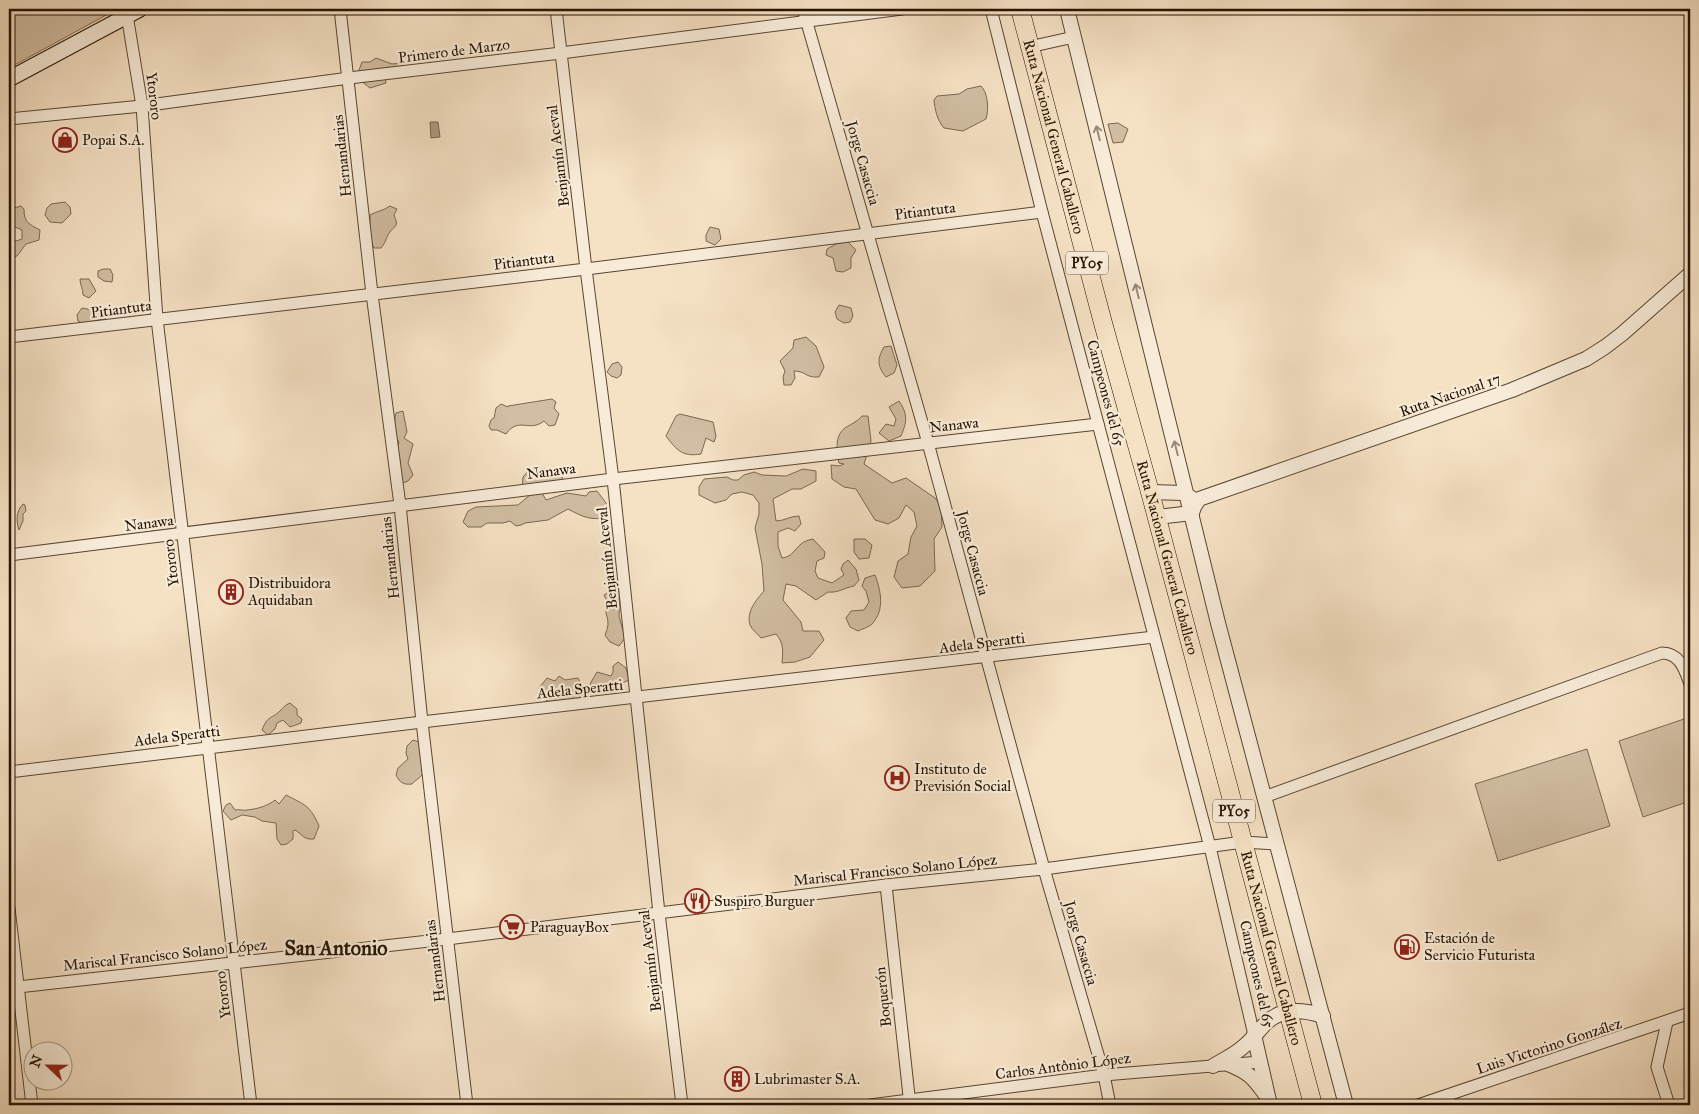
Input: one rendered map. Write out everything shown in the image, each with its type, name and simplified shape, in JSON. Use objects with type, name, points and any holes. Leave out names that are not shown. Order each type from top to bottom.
[{"type":"highway","name":"Ruta Nacional General Caballero","points":[[1020,9],[1313,1105]]},
{"type":"main road","points":[[9,79],[131,11]]},
{"type":"street","name":"Hernandarias","points":[[340,9],[372,294],[400,505],[422,722],[468,1105]]},
{"type":"street","name":"Benjamín Aceval","points":[[556,9],[613,479],[638,697],[659,913],[682,1105]]},
{"type":"street","name":"Jorge Casaccia","points":[[803,9],[928,443],[1044,869],[1104,1075],[1110,1105]]},
{"type":"street","name":"Primero de Marzo","points":[[9,119],[142,106],[349,78],[902,9]]},
{"type":"street","name":"Campeones del 65","points":[[991,9],[1042,212],[1210,847],[1269,1102]]},
{"type":"street","points":[[1067,9],[1192,503],[1218,623],[1346,1105]]},
{"type":"street","name":"Ytororo","points":[[131,11],[142,106],[158,319],[251,1105]]},
{"type":"street","points":[[1029,47],[1074,37]]},
{"type":"street","name":"Pitiantuta","points":[[9,338],[1042,212]]},
{"type":"street","name":"Ruta Nacional 17","points":[[1157,517],[1199,499],[1512,390],[1586,359],[1622,334],[1690,274]]},
{"type":"street","name":"Nanawa","points":[[9,554],[183,534],[613,479],[1098,424]]},
{"type":"street","points":[[1150,492],[1183,493],[1192,503]]},
{"type":"street","name":"Adela Speratti","points":[[9,772],[208,747],[1154,637]]},
{"type":"street","points":[[1264,797],[1662,653],[1676,657],[1682,664],[1690,684]]},
{"type":"street","name":"Mariscal Francisco Solano López","points":[[13,987],[447,939],[886,885],[1044,869],[1243,842],[1277,844]]},
{"type":"street","name":"Boquerón","points":[[886,885],[910,1103]]},
{"type":"street","points":[[9,908],[13,987],[32,1105]]},
{"type":"street","points":[[1213,1066],[1243,1048],[1269,1020],[1289,1011],[1306,1010],[1323,1016]]},
{"type":"street","name":"Luis Victorino González","points":[[1418,1105],[1690,1014]]},
{"type":"street","points":[[1667,1022],[1657,1067],[1669,1105]]},
{"type":"street","name":"Carlos Antônio López","points":[[870,1105],[910,1103],[1104,1075],[1260,1062]]},
{"type":"street","points":[[1228,1064],[1244,1071],[1255,1081],[1269,1102]]},
{"type":"shaded area","points":[[9,9],[113,9],[110,13],[9,68]]},
{"type":"shaded area","points":[[376,58],[392,64],[402,63],[402,72],[385,76],[386,83],[370,88],[360,80],[359,70],[362,62],[370,62]]},
{"type":"shaded area","points":[[981,86],[987,101],[986,119],[963,131],[944,128],[936,111],[934,100],[937,96],[959,94],[967,89]]},
{"type":"shaded area","points":[[430,122],[438,122],[440,137],[431,138]]},
{"type":"shaded area","points":[[1118,123],[1128,129],[1123,142],[1113,143],[1108,124]]},
{"type":"shaded area","points":[[65,202],[70,207],[71,214],[62,223],[50,222],[45,215],[47,208],[51,204]]},
{"type":"shaded area","points":[[9,206],[14,208],[21,206],[24,209],[28,222],[40,230],[39,240],[26,244],[17,256],[13,257],[9,252],[9,239],[16,241],[22,239],[22,230],[13,226],[9,230]]},
{"type":"shaded area","points":[[390,206],[397,209],[394,215],[396,226],[389,233],[381,248],[374,248],[370,238],[370,215]]},
{"type":"shaded area","points":[[710,227],[719,229],[721,239],[715,245],[706,241],[706,235]]},
{"type":"shaded area","points":[[848,242],[856,250],[851,258],[851,268],[843,272],[836,271],[833,258],[826,255],[827,249],[836,244]]},
{"type":"shaded area","points":[[110,269],[113,275],[112,282],[104,281],[98,277],[98,271]]},
{"type":"shaded area","points":[[80,279],[89,279],[96,291],[89,298],[83,295]]},
{"type":"shaded area","points":[[839,305],[851,308],[853,316],[850,322],[844,323],[837,319],[835,312]]},
{"type":"shaded area","points":[[101,307],[110,311],[105,319],[93,321],[86,325],[78,321],[77,315],[82,308],[93,310]]},
{"type":"shaded area","points":[[806,337],[816,346],[824,367],[819,377],[794,371],[795,378],[791,385],[784,385],[783,377],[785,371],[780,361],[793,348],[794,340]]},
{"type":"shaded area","points":[[891,346],[897,365],[894,373],[886,377],[881,369],[879,359],[884,347]]},
{"type":"shaded area","points":[[618,362],[622,367],[621,375],[617,378],[607,372],[612,364]]},
{"type":"shaded area","points":[[552,399],[556,402],[554,408],[559,414],[555,425],[549,426],[544,421],[534,426],[520,425],[515,426],[506,434],[497,430],[491,430],[489,426],[494,418],[496,408],[501,404],[508,407]]},
{"type":"shaded area","points":[[899,401],[906,418],[904,426],[901,436],[889,441],[879,433],[886,424],[894,426],[896,419],[889,407]]},
{"type":"shaded area","points":[[403,411],[407,432],[404,438],[413,444],[408,463],[413,475],[408,481],[403,483],[399,480],[400,460],[397,451],[399,442],[394,424],[396,413]]},
{"type":"shaded area","points":[[680,414],[713,422],[716,436],[714,442],[706,438],[701,454],[689,455],[681,452],[666,436],[676,416]]},
{"type":"shaded area","points":[[862,416],[868,416],[871,441],[864,464],[892,483],[906,478],[935,498],[941,506],[942,527],[934,539],[935,571],[920,586],[902,588],[894,577],[898,561],[908,554],[911,537],[917,526],[914,512],[906,505],[899,518],[888,524],[875,520],[856,489],[844,487],[832,479],[831,465],[839,466],[844,464],[839,463],[838,459],[837,444],[839,435],[845,428]]},
{"type":"shaded area","points":[[530,469],[554,469],[564,472],[561,483],[541,491],[546,500],[567,493],[586,496],[589,492],[597,491],[606,503],[608,517],[587,518],[568,509],[548,520],[516,526],[510,521],[487,523],[481,527],[468,527],[463,522],[468,511],[476,507],[518,505],[531,494],[522,488],[523,477]]},
{"type":"shaded area","points":[[803,469],[816,471],[816,481],[801,489],[792,489],[773,499],[776,521],[799,516],[801,524],[795,531],[788,528],[778,532],[778,546],[782,558],[791,555],[804,542],[813,539],[825,552],[824,558],[817,561],[815,571],[818,578],[832,583],[844,575],[841,569],[848,560],[856,569],[859,580],[854,586],[835,592],[828,592],[816,600],[796,586],[786,584],[783,600],[801,622],[803,631],[819,631],[824,640],[810,657],[795,662],[782,663],[783,655],[779,637],[776,634],[761,638],[751,627],[749,620],[752,606],[764,591],[762,564],[755,528],[759,514],[759,503],[753,495],[742,492],[732,494],[726,500],[715,503],[699,495],[699,487],[704,479],[727,477],[738,480],[744,475],[754,472],[762,475],[786,476]]},
{"type":"shaded area","points":[[23,504],[26,511],[23,514],[23,521],[19,530],[17,516]]},
{"type":"shaded area","points":[[854,539],[865,539],[872,545],[869,558],[859,559],[854,552]]},
{"type":"shaded area","points":[[875,575],[881,600],[879,613],[872,624],[858,631],[850,627],[846,618],[851,611],[864,610],[869,602],[866,591],[862,586],[865,578]]},
{"type":"shaded area","points":[[615,589],[620,592],[619,616],[625,638],[619,646],[610,642],[605,635],[608,621],[607,601],[604,595]]},
{"type":"shaded area","points":[[618,662],[626,668],[629,680],[605,688],[590,684],[597,672],[611,676],[613,666]]},
{"type":"shaded area","points":[[559,676],[565,680],[578,678],[583,688],[582,697],[563,703],[551,703],[546,700],[539,688],[547,678],[555,681]]},
{"type":"shaded area","points":[[290,703],[297,709],[297,715],[302,719],[301,723],[290,727],[283,720],[277,723],[275,729],[268,735],[262,730],[268,720]]},
{"type":"shaded area","points":[[1690,717],[1690,801],[1643,817],[1619,741]]},
{"type":"shaded area","points":[[413,740],[419,742],[425,768],[420,778],[412,784],[407,784],[402,783],[396,775],[398,768],[408,759],[406,753],[407,746]]},
{"type":"shaded area","points":[[1587,749],[1610,826],[1498,861],[1475,784]]},
{"type":"shaded area","points":[[286,795],[302,804],[313,814],[319,826],[314,839],[306,838],[295,830],[293,831],[293,839],[287,844],[281,845],[277,839],[276,823],[242,815],[231,820],[223,811],[226,805],[230,803],[235,810],[255,809],[275,800],[279,804]]},
{"type":"place","name":"Popai S.A.","points":[[65,140]]},
{"type":"place","name":"Distribuidora Aquidaban","points":[[231,592]]},
{"type":"place","name":"Instituto de Previsión Social","points":[[897,778]]},
{"type":"place","name":"Suspiro Burguer","points":[[697,901]]},
{"type":"place","name":"ParaguayBox","points":[[512,927]]},
{"type":"place","name":"Estación de Servicio Futurista","points":[[1407,947]]},
{"type":"place","name":"Lubrimaster S.A.","points":[[737,1079]]},
{"type":"district","name":"San Antonio","points":[[336,948]]}]
